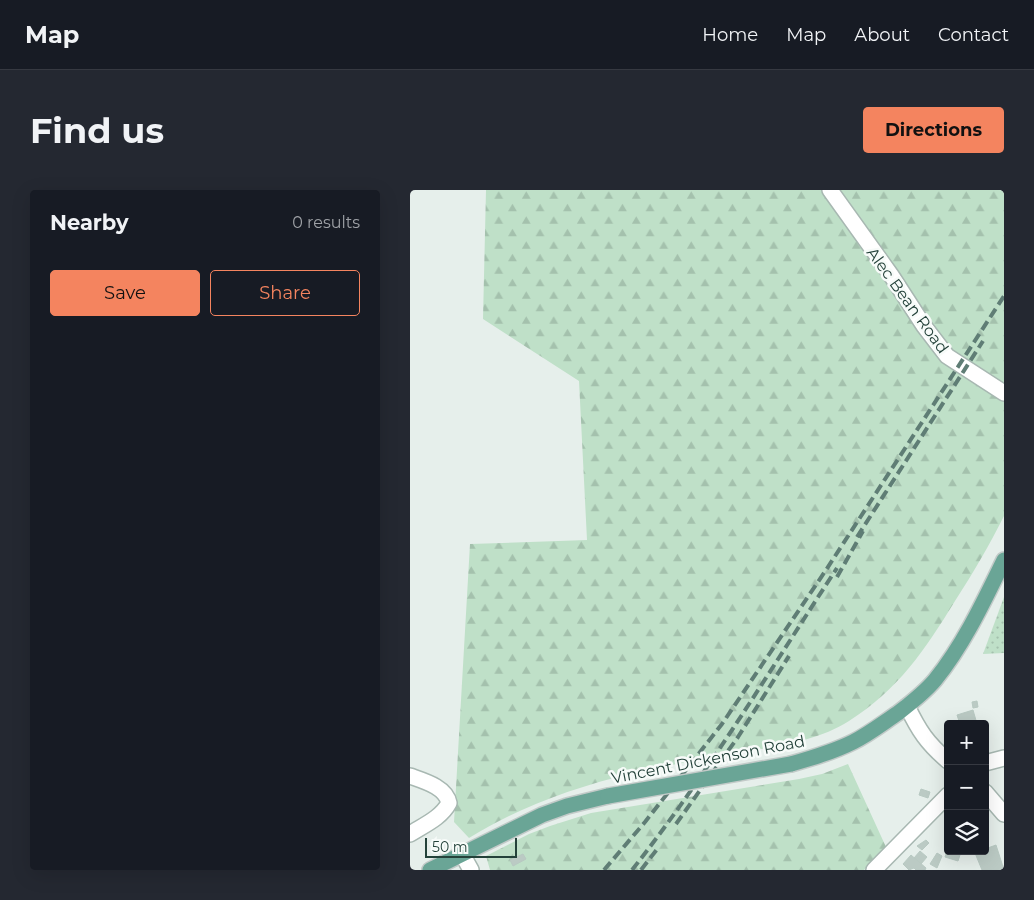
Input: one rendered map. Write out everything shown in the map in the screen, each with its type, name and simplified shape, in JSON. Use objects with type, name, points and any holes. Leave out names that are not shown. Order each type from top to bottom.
[{"type":"main road","name":"Vincent Dickenson Road","points":[[430,870],[542,815],[567,806],[608,796],[791,764],[852,743],[907,706],[935,680],[974,621],[1004,560]]},
{"type":"street","name":"Alec Bean Road","points":[[830,190],[891,275],[924,326],[947,356],[1004,393]]},
{"type":"street","points":[[907,706],[917,728],[930,746],[944,758]]},
{"type":"street","points":[[989,761],[1004,758]]},
{"type":"street","points":[[410,776],[440,789],[448,796],[450,803],[436,818],[410,834]]},
{"type":"street","points":[[989,797],[1004,814]]},
{"type":"street","points":[[874,870],[944,799]]},
{"type":"street","points":[[462,854],[471,870]]},
{"type":"green space","points":[[486,190],[1004,190],[1004,516],[987,549],[944,619],[909,668],[882,696],[849,721],[827,732],[804,740],[661,767],[584,787],[522,810],[469,838],[454,822],[470,544],[587,540],[579,381],[483,319]]},
{"type":"green space","points":[[1004,597],[1004,653],[983,654]]},
{"type":"green space","points":[[848,764],[886,847],[864,870],[490,870],[486,856],[529,834],[591,813],[799,779],[822,774]]},
{"type":"building","points":[[977,701],[978,707],[973,708],[972,702]]},
{"type":"building","points":[[973,710],[976,720],[959,720],[957,715]]},
{"type":"building","points":[[921,789],[930,792],[928,798],[919,795]]},
{"type":"building","points":[[926,840],[929,843],[922,850],[917,846]]},
{"type":"building","points":[[996,845],[1004,870],[982,870],[976,855],[989,855],[989,848]]},
{"type":"building","points":[[920,851],[927,857],[921,864],[914,858]]},
{"type":"building","points":[[937,853],[942,856],[937,868],[930,864]]},
{"type":"building","points":[[523,854],[526,859],[513,866],[510,860]]},
{"type":"building","points":[[911,855],[926,868],[925,870],[916,870],[914,868],[909,870],[903,864]]},
{"type":"building","points":[[946,855],[960,855],[958,861],[945,857]]},
{"type":"railway","points":[[604,870],[645,822],[722,724],[826,570],[1004,296]]},
{"type":"railway","points":[[857,537],[983,341]]},
{"type":"railway","points":[[837,577],[863,531]]},
{"type":"railway","points":[[632,870],[712,760],[837,568]]},
{"type":"railway","points":[[676,824],[738,737],[789,656]]},
{"type":"railway","points":[[641,870],[658,848]]}]
